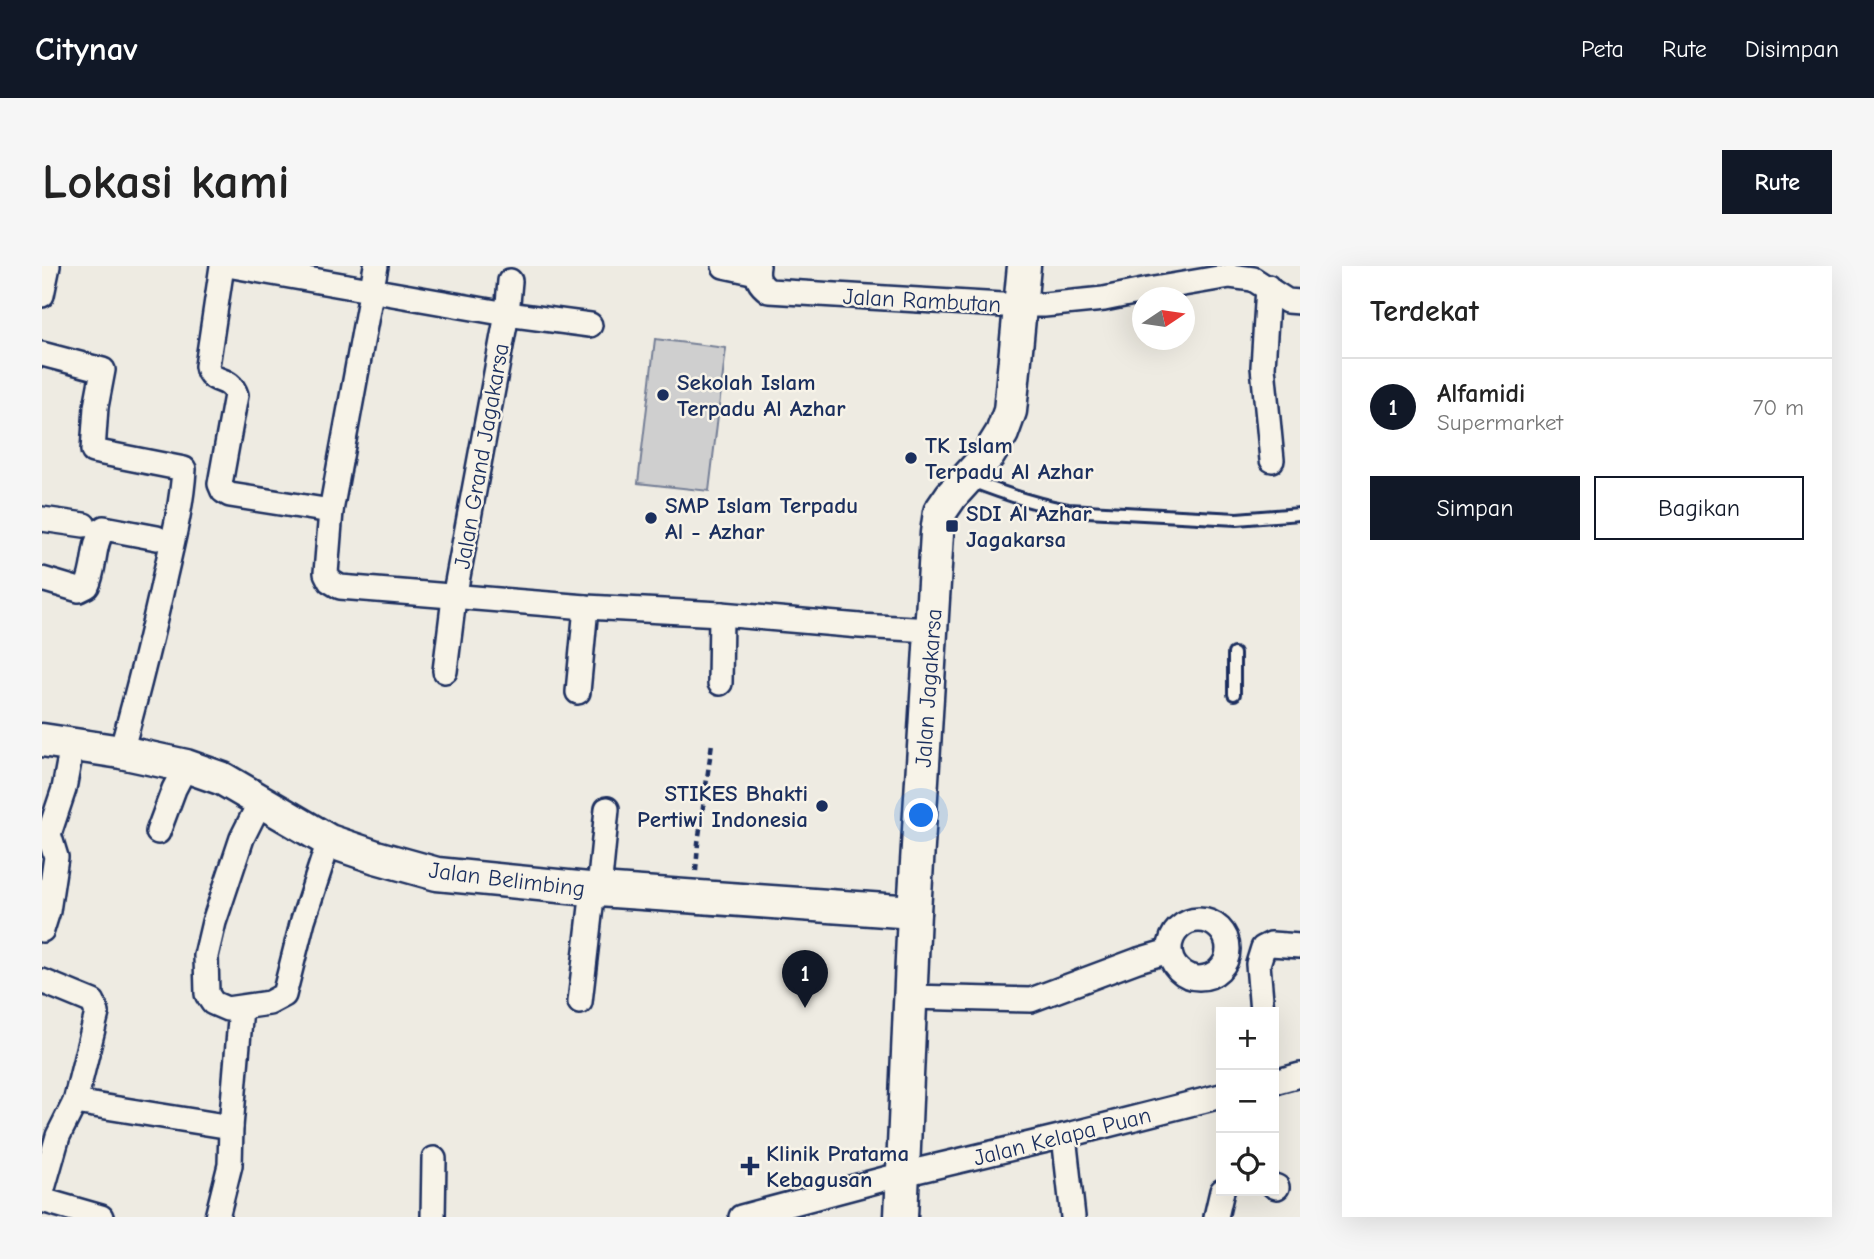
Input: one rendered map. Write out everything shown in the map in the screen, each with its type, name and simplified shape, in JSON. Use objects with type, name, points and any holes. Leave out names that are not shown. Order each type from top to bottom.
[{"type":"main road","name":"Jalan Jagakarsa","points":[[901,1217],[914,912],[937,533],[940,512],[989,454],[1002,433],[1010,411],[1024,266]]},
{"type":"main road","name":"Jalan Belimbing","points":[[57,742],[186,766],[223,779],[329,841],[437,874],[695,897],[914,912]]},
{"type":"street","points":[[42,295],[48,266]]},
{"type":"street","points":[[222,266],[208,372],[211,377],[227,382],[234,388],[236,395],[220,484],[223,491],[230,495],[331,512]]},
{"type":"street","name":"Jalan Grand Jagakarsa","points":[[233,266],[507,314],[590,325]]},
{"type":"street","name":"Jalan Grand Jagakarsa","points":[[376,266],[331,512],[326,573],[330,581],[340,587],[454,598],[931,630]]},
{"type":"street","points":[[724,266],[757,269]]},
{"type":"street","name":"Jalan Rambutan","points":[[757,269],[759,284],[769,291],[1021,305]]},
{"type":"street","points":[[1021,305],[1079,303],[1230,276],[1253,279],[1287,300],[1300,302]]},
{"type":"street","name":"Jalan Grand Jagakarsa","points":[[445,671],[454,598],[507,314],[510,281]]},
{"type":"street","points":[[1268,287],[1263,367],[1272,460]]},
{"type":"street","points":[[42,354],[103,370],[96,407],[93,451],[184,469],[183,495],[145,665],[121,752]]},
{"type":"street","points":[[42,519],[84,525]]},
{"type":"street","points":[[42,579],[79,590],[87,586],[100,534],[104,528],[157,538]]},
{"type":"street","points":[[578,692],[586,607]]},
{"type":"street","points":[[720,683],[721,614]]},
{"type":"street","points":[[42,930],[48,911],[56,858],[49,834],[64,789],[57,742]]},
{"type":"street","points":[[158,832],[186,766]]},
{"type":"street","points":[[261,800],[242,838],[214,922],[206,956],[207,994],[213,1003],[227,1009],[241,1008],[270,1003],[284,995],[303,920],[329,841]]},
{"type":"street","points":[[580,1002],[607,809]]},
{"type":"street","points":[[1262,1007],[1258,964],[1263,948],[1271,944],[1300,946]]},
{"type":"street","points":[[910,997],[1031,1000],[1169,951]]},
{"type":"street","points":[[42,981],[93,1002],[97,1013],[75,1102],[58,1136],[42,1192]]},
{"type":"street","points":[[217,1217],[230,1165],[241,1008]]},
{"type":"street","points":[[1279,1081],[1300,1075]]},
{"type":"street","name":"Jalan Kelapa Puan","points":[[741,1217],[903,1174],[1216,1098]]},
{"type":"street","points":[[75,1102],[231,1127]]},
{"type":"street","points":[[1064,1136],[1073,1217]]},
{"type":"street","points":[[433,1217],[434,1159]]},
{"type":"street","points":[[1216,1217],[1221,1196]]},
{"type":"street","points":[[42,1200],[101,1217]]},
{"type":"lane","points":[[967,479],[1011,497],[1068,509],[1237,519],[1300,513]]},
{"type":"lane","points":[[1234,654],[1234,694]]},
{"type":"path","points":[[695,897],[698,842],[712,743]]},
{"type":"shaded area","points":[[655,339],[726,348],[709,491],[638,483]]},
{"type":"place","name":"Sekolah Islam Terpadu Al Azhar","points":[[663,395]]},
{"type":"place","name":"TK Islam Terpadu Al Azhar","points":[[911,458]]},
{"type":"place","name":"SMP Islam Terpadu Al - Azhar","points":[[651,518]]},
{"type":"place","name":"SDI Al Azhar Jagakarsa","points":[[952,526]]},
{"type":"place","name":"STIKES Bhakti Pertiwi Indonesia","points":[[822,806]]},
{"type":"place","name":"Alfamidi","points":[[805,1008]]},
{"type":"place","name":"Klinik Pratama Kebagusan","points":[[750,1166]]}]
